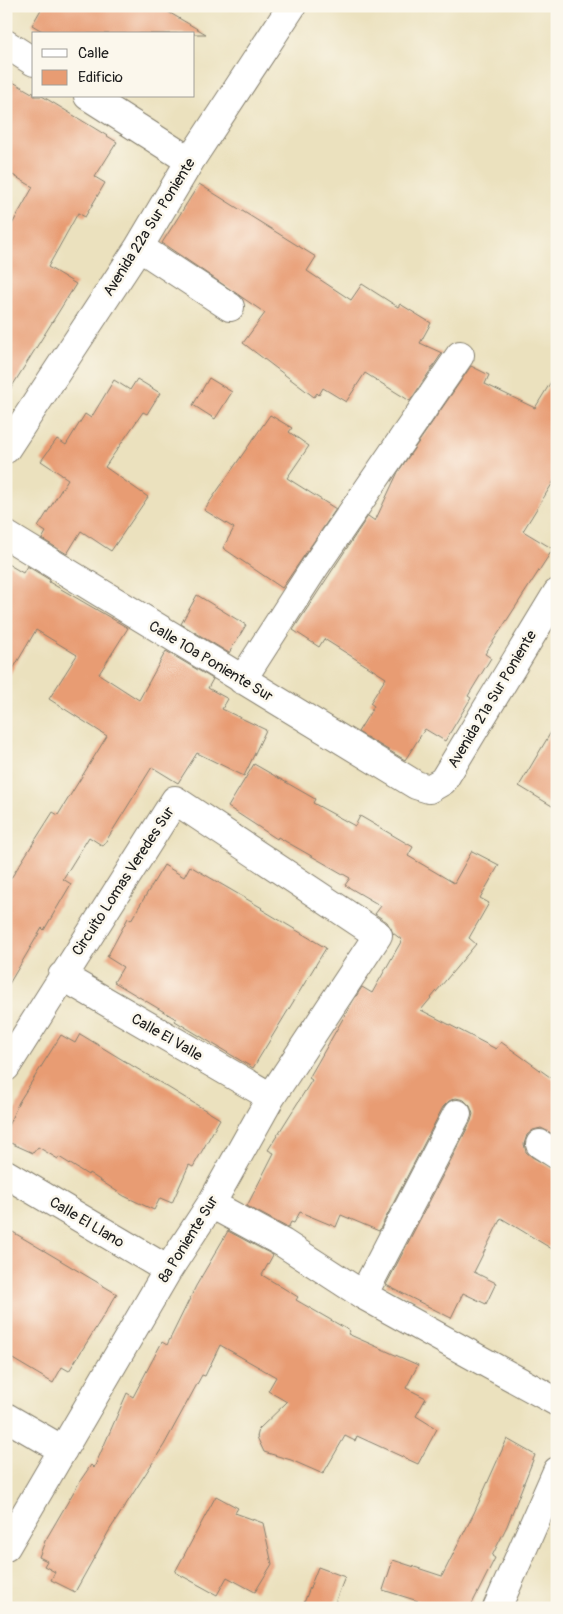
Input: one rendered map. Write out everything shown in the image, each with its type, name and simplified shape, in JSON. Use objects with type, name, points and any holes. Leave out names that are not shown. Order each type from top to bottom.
[{"type":"street","name":"Avenida 22a Sur Poniente","points":[[6,448],[139,247],[190,162],[292,6]]},
{"type":"street","points":[[6,44],[32,61]]},
{"type":"street","points":[[91,98],[190,162]]},
{"type":"street","points":[[139,247],[230,307]]},
{"type":"street","points":[[242,680],[316,565],[460,355]]},
{"type":"street","name":"Calle 10a Poniente Sur","points":[[6,535],[416,785]]},
{"type":"street","name":"Avenida 21a Sur Poniente","points":[[416,785],[429,789],[443,781],[557,592]]},
{"type":"street","name":"Circuito Lomas Veredes Sur","points":[[6,1067],[174,800],[378,935]]},
{"type":"street","name":"8a Poniente Sur","points":[[6,1547],[168,1270],[211,1204],[271,1097],[378,935]]},
{"type":"street","name":"Calle El Valle","points":[[62,976],[271,1097]]},
{"type":"street","points":[[363,1295],[457,1114]]},
{"type":"street","name":"Calle El Llano","points":[[6,1174],[168,1270]]},
{"type":"street","points":[[211,1204],[284,1243],[363,1295],[557,1402]]},
{"type":"street","points":[[6,1417],[63,1450]]},
{"type":"street","points":[[497,1608],[557,1471]]},
{"type":"building","points":[[43,6],[158,6],[206,34],[195,34],[195,32],[44,32],[32,25]]},
{"type":"building","points":[[6,78],[32,93],[32,98],[45,98],[117,142],[95,177],[105,183],[85,217],[78,213],[48,267],[76,284],[6,396],[6,235],[33,187],[6,171]]},
{"type":"building","points":[[199,184],[316,257],[307,271],[351,300],[362,284],[398,307],[400,304],[431,323],[420,343],[442,353],[410,401],[365,373],[346,402],[323,388],[319,395],[317,393],[314,397],[243,343],[265,313],[162,243]]},
{"type":"building","points":[[471,366],[489,375],[485,384],[535,408],[557,372],[557,476],[523,531],[553,549],[485,654],[491,658],[468,696],[471,698],[445,741],[425,729],[405,760],[358,732],[374,706],[370,703],[386,678],[324,639],[319,647],[293,630],[368,516],[375,521],[398,472]]},
{"type":"building","points":[[209,378],[232,392],[215,419],[193,405]]},
{"type":"building","points":[[137,379],[160,393],[147,414],[143,412],[105,467],[148,497],[111,551],[81,531],[67,554],[42,539],[46,532],[38,527],[68,479],[41,461],[57,439],[66,445],[85,414],[91,418],[114,380],[130,390]]},
{"type":"building","points":[[270,415],[292,428],[289,432],[309,446],[287,478],[336,509],[282,588],[223,548],[234,528],[204,510]]},
{"type":"building","points":[[6,563],[23,573],[27,566],[50,580],[49,582],[128,628],[99,674],[139,700],[166,651],[213,679],[208,688],[228,699],[222,709],[266,730],[244,776],[197,753],[178,783],[152,767],[103,846],[89,837],[63,879],[71,884],[6,989],[6,886],[53,812],[58,815],[107,736],[49,699],[77,655],[36,630],[6,681]]},
{"type":"building","points":[[197,595],[246,625],[229,653],[181,624]]},
{"type":"building","points":[[557,722],[557,809],[519,786]]},
{"type":"building","points":[[254,764],[315,799],[313,803],[355,826],[360,816],[413,847],[408,856],[454,883],[472,851],[499,865],[480,898],[489,903],[469,938],[476,944],[421,1010],[496,1049],[501,1042],[557,1082],[557,1136],[541,1128],[533,1130],[527,1135],[524,1144],[526,1152],[532,1157],[557,1171],[557,1252],[501,1218],[474,1272],[496,1283],[486,1304],[463,1293],[451,1318],[386,1285],[471,1121],[473,1114],[470,1106],[464,1100],[456,1098],[449,1101],[443,1107],[379,1231],[341,1215],[336,1227],[300,1212],[294,1223],[291,1222],[288,1228],[247,1206],[274,1153],[268,1150],[312,1080],[309,1078],[353,1001],[362,987],[372,993],[402,940],[393,933],[387,922],[375,914],[381,906],[345,885],[350,878],[278,837],[277,839],[228,807]]},
{"type":"building","points":[[164,865],[184,877],[190,866],[326,948],[253,1068],[114,982],[123,967],[107,957],[128,918],[131,920]]},
{"type":"building","points":[[80,1034],[220,1119],[193,1167],[189,1165],[172,1203],[160,1198],[154,1210],[124,1196],[89,1173],[88,1175],[59,1157],[58,1159],[38,1147],[33,1153],[6,1141],[6,1130],[19,1102],[61,1035],[75,1043]]},
{"type":"building","points":[[6,1228],[117,1294],[69,1371],[62,1367],[53,1383],[6,1355]]},
{"type":"building","points":[[228,1231],[273,1255],[262,1275],[298,1297],[296,1300],[350,1331],[348,1334],[418,1365],[406,1388],[426,1398],[416,1416],[437,1429],[418,1464],[357,1436],[355,1441],[345,1436],[323,1474],[291,1460],[264,1452],[257,1437],[259,1429],[287,1402],[268,1391],[276,1377],[220,1345],[205,1376],[202,1375],[164,1445],[109,1531],[75,1592],[51,1580],[55,1572],[44,1566],[47,1561],[39,1557],[45,1541],[80,1481],[91,1465],[94,1468],[127,1393],[133,1397],[162,1342],[167,1345],[196,1286]]},
{"type":"building","points":[[507,1439],[535,1455],[507,1526],[492,1556],[495,1558],[470,1608],[415,1608],[418,1601],[383,1590],[393,1560],[442,1576],[474,1513]]},
{"type":"building","points":[[216,1496],[238,1508],[235,1513],[263,1523],[272,1564],[255,1592],[227,1577],[217,1595],[175,1572]]},
{"type":"building","points":[[318,1567],[345,1577],[333,1608],[302,1608]]}]
